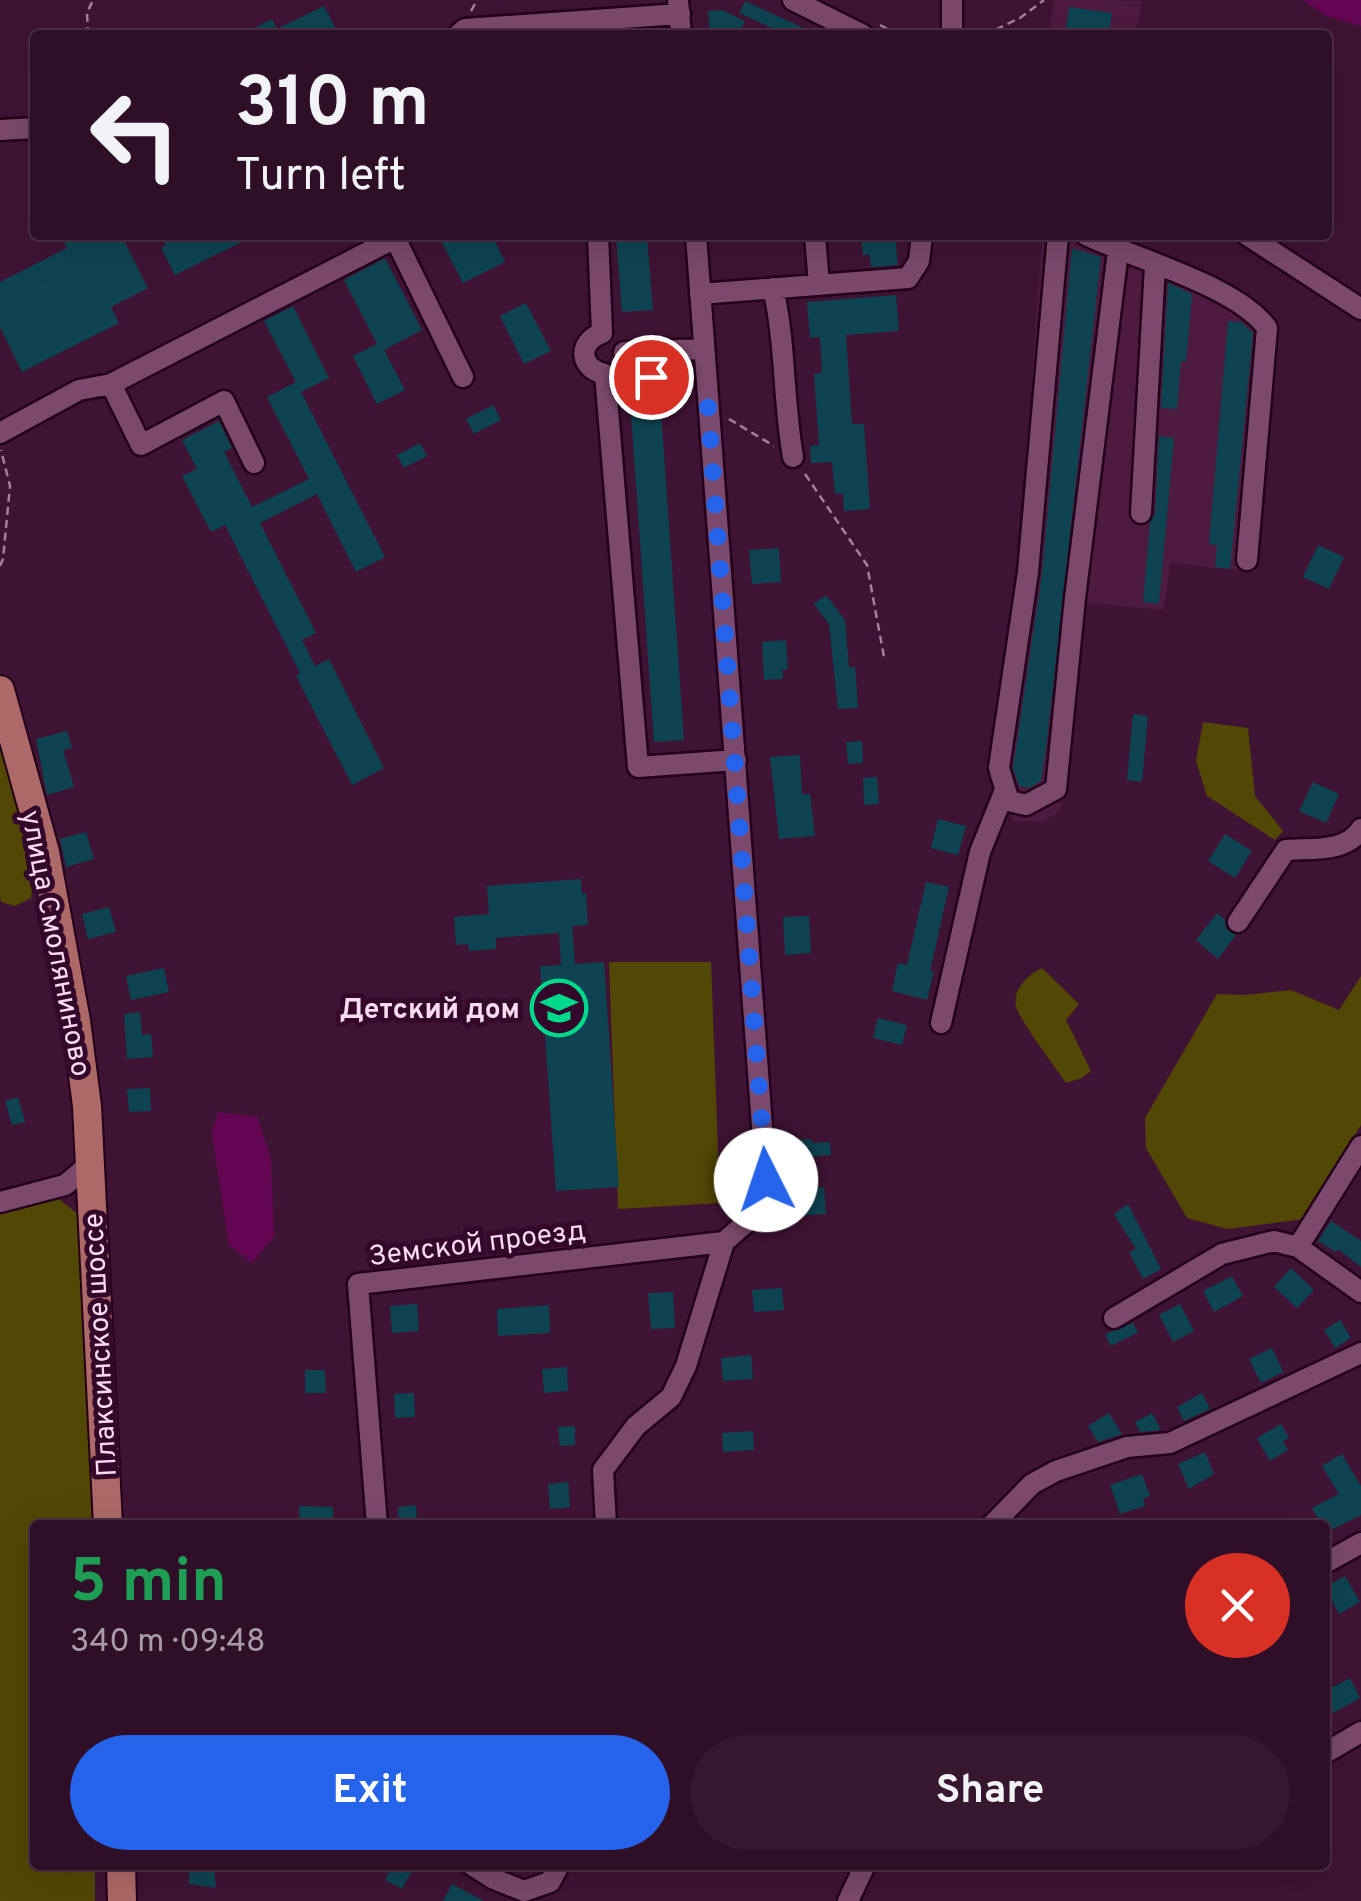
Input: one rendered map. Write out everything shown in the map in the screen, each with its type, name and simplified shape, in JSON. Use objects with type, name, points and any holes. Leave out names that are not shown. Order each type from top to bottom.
[{"type":"main road","name":"улица Смоляниново","points":[[0,690],[4,724],[46,852],[76,1021],[90,1164]]},
{"type":"main road","name":"Плаксинское шоссе","points":[[90,1164],[108,1520]]},
{"type":"main road","points":[[121,1870],[122,1901]]},
{"type":"street","points":[[793,0],[853,30]]},
{"type":"street","points":[[952,0],[952,30]]},
{"type":"street","points":[[465,30],[680,16]]},
{"type":"street","points":[[0,130],[30,128]]},
{"type":"street","points":[[0,436],[79,390],[111,384],[390,240]]},
{"type":"street","points":[[400,240],[463,377]]},
{"type":"street","points":[[598,240],[602,333]]},
{"type":"street","points":[[606,1520],[603,1470],[636,1426],[670,1397],[686,1366],[723,1246],[749,1220],[766,1180],[696,240]]},
{"type":"street","points":[[816,240],[819,285]]},
{"type":"street","points":[[700,294],[908,278],[919,261],[921,240]]},
{"type":"street","points":[[1058,240],[1028,572],[999,768],[1009,801],[1026,805],[1056,789],[1118,251]]},
{"type":"street","points":[[1096,240],[1222,291],[1257,314],[1267,328],[1247,560]]},
{"type":"street","points":[[1255,240],[1361,309]]},
{"type":"street","points":[[1141,513],[1155,266]]},
{"type":"street","points":[[773,288],[780,314],[786,420],[793,457]]},
{"type":"street","points":[[704,350],[617,363],[595,372],[583,355],[585,345],[602,333],[620,342],[617,363],[638,768],[736,760]]},
{"type":"street","points":[[111,384],[142,446],[224,401],[254,463]]},
{"type":"street","points":[[941,1024],[980,852],[1005,790]]},
{"type":"street","points":[[1238,922],[1286,850],[1341,846],[1358,836],[1361,829]]},
{"type":"street","points":[[1298,1247],[1361,1146]]},
{"type":"street","points":[[0,1202],[65,1185],[90,1164]]},
{"type":"street","points":[[1114,1318],[1222,1254],[1274,1242],[1298,1247],[1361,1292]]},
{"type":"street","name":"Земской проезд","points":[[377,1520],[358,1284],[723,1246]]},
{"type":"street","points":[[997,1520],[1032,1484],[1056,1471],[1127,1448],[1170,1442],[1361,1353]]},
{"type":"street","points":[[1330,1560],[1361,1543]]},
{"type":"street","points":[[1330,1750],[1361,1732]]},
{"type":"street","points":[[479,1870],[522,1896],[550,1882],[556,1870]]},
{"type":"street","points":[[848,1901],[863,1870]]},
{"type":"path","points":[[88,30],[93,0]]},
{"type":"path","points":[[995,30],[1044,0]]},
{"type":"path","points":[[617,363],[708,407],[793,457],[867,565],[884,657]]},
{"type":"path","points":[[0,436],[10,486],[4,559],[0,566]]},
{"type":"shaded area","points":[[1055,0],[1142,1],[1137,30],[1049,30]]},
{"type":"shaded area","points":[[1303,0],[1361,0],[1361,26],[1326,16]]},
{"type":"shaded area","points":[[1042,240],[1114,240],[1276,334],[1256,572],[1170,563],[1164,610],[1087,603],[1060,811],[1043,822],[1013,821],[987,768],[1016,608]]},
{"type":"shaded area","points":[[1203,722],[1248,728],[1255,796],[1283,831],[1275,840],[1207,796],[1196,761]]},
{"type":"shaded area","points":[[0,733],[38,862],[31,898],[15,906],[1,902],[0,897]]},
{"type":"shaded area","points":[[609,962],[711,962],[720,1203],[618,1209]]},
{"type":"shaded area","points":[[1042,968],[1079,1004],[1066,1020],[1091,1071],[1066,1083],[1016,1006],[1019,988]]},
{"type":"shaded area","points":[[1361,976],[1361,1125],[1304,1219],[1227,1229],[1187,1218],[1146,1148],[1145,1118],[1217,994],[1291,990],[1339,1010]]},
{"type":"shaded area","points":[[218,1112],[257,1117],[271,1159],[274,1236],[252,1263],[229,1245],[212,1134]]},
{"type":"shaded area","points":[[54,1195],[79,1215],[95,1270],[96,1520],[30,1520],[30,1870],[95,1870],[95,1901],[0,1901],[0,1204]]},
{"type":"building","points":[[745,1],[808,30],[776,30],[739,13]]},
{"type":"building","points":[[324,6],[336,30],[250,30],[272,19],[277,29]]},
{"type":"building","points":[[1069,7],[1112,13],[1110,30],[1066,30]]},
{"type":"building","points":[[722,10],[745,21],[740,30],[710,30],[708,11]]},
{"type":"building","points":[[63,240],[124,240],[148,288],[111,307],[119,323],[22,372],[0,327],[0,282],[67,248]]},
{"type":"building","points":[[164,240],[246,240],[175,275],[161,248],[166,245]]},
{"type":"building","points":[[441,240],[494,240],[505,262],[463,283]]},
{"type":"building","points":[[616,240],[647,240],[653,310],[622,312]]},
{"type":"building","points":[[862,240],[896,240],[898,265],[871,267],[870,255],[863,255]]},
{"type":"building","points":[[1072,248],[1101,257],[1047,740],[1041,781],[1029,788],[1019,786],[1013,768],[1042,574]]},
{"type":"building","points":[[385,258],[422,330],[384,350],[405,390],[377,404],[353,356],[377,344],[344,280]]},
{"type":"building","points":[[1168,283],[1192,294],[1177,409],[1161,408]]},
{"type":"building","points":[[896,295],[899,331],[846,335],[852,424],[864,424],[870,509],[844,511],[843,493],[835,494],[832,462],[811,463],[810,446],[819,445],[814,374],[822,373],[820,337],[810,338],[807,302]]},
{"type":"building","points":[[526,303],[551,351],[524,364],[500,316]]},
{"type":"building","points":[[293,306],[329,378],[301,392],[385,557],[356,572],[317,494],[260,523],[316,633],[302,640],[315,666],[329,659],[384,768],[352,785],[225,525],[211,532],[182,476],[197,469],[182,440],[219,421],[232,448],[224,452],[252,507],[309,479],[267,397],[296,382],[264,321]]},
{"type":"building","points":[[1228,321],[1241,322],[1253,333],[1230,569],[1215,567],[1217,545],[1209,544]]},
{"type":"building","points":[[659,383],[684,740],[654,742],[629,385]]},
{"type":"building","points":[[493,405],[501,420],[474,434],[466,419]]},
{"type":"building","points":[[1159,436],[1174,438],[1159,604],[1143,602],[1150,522],[1155,514]]},
{"type":"building","points":[[420,443],[427,456],[404,468],[397,455]]},
{"type":"building","points":[[1318,545],[1344,557],[1329,589],[1303,577]]},
{"type":"building","points":[[779,548],[781,582],[752,584],[749,550]]},
{"type":"building","points":[[826,595],[845,620],[849,667],[855,667],[858,708],[838,709],[829,624],[814,604]]},
{"type":"building","points":[[786,640],[788,669],[782,670],[783,679],[764,680],[762,642]]},
{"type":"building","points":[[1133,714],[1148,716],[1142,782],[1127,780]]},
{"type":"building","points":[[67,731],[72,748],[63,750],[74,787],[47,795],[36,739]]},
{"type":"building","points":[[862,741],[863,763],[848,764],[846,742]]},
{"type":"building","points":[[800,755],[802,794],[810,794],[815,836],[779,839],[770,757]]},
{"type":"building","points":[[877,777],[879,804],[864,805],[863,778]]},
{"type":"building","points":[[1313,782],[1339,794],[1326,823],[1299,811]]},
{"type":"building","points":[[938,819],[966,826],[958,855],[931,848]]},
{"type":"building","points":[[86,832],[94,859],[66,867],[60,839]]},
{"type":"building","points":[[1225,834],[1252,851],[1235,878],[1208,861]]},
{"type":"building","points":[[581,879],[588,925],[572,926],[575,964],[604,962],[619,1187],[556,1191],[540,966],[561,965],[559,933],[496,938],[496,949],[469,951],[468,944],[456,945],[454,917],[489,914],[487,886]]},
{"type":"building","points":[[926,882],[949,887],[927,1000],[892,991],[898,963],[907,965]]},
{"type":"building","points":[[109,907],[116,932],[88,939],[82,914]]},
{"type":"building","points":[[1217,913],[1225,920],[1226,929],[1236,935],[1218,959],[1196,940]]},
{"type":"building","points":[[809,916],[811,953],[785,955],[783,917]]},
{"type":"building","points":[[164,968],[169,992],[131,1000],[126,976]]},
{"type":"building","points":[[140,1012],[142,1035],[151,1034],[153,1057],[127,1059],[124,1014]]},
{"type":"building","points":[[878,1018],[907,1025],[902,1045],[873,1038]]},
{"type":"building","points":[[150,1088],[151,1111],[129,1112],[127,1089]]},
{"type":"building","points":[[18,1097],[25,1122],[12,1125],[5,1101]]},
{"type":"building","points":[[812,1139],[812,1143],[830,1142],[831,1155],[787,1158],[786,1141]]},
{"type":"building","points":[[824,1187],[826,1214],[791,1216],[789,1190]]},
{"type":"building","points":[[1128,1204],[1161,1269],[1143,1279],[1129,1252],[1136,1249],[1114,1214]]},
{"type":"building","points":[[1331,1221],[1361,1241],[1361,1267],[1338,1249],[1336,1252],[1318,1241]]},
{"type":"building","points":[[1291,1268],[1314,1290],[1297,1308],[1274,1287]]},
{"type":"building","points":[[1232,1276],[1243,1296],[1214,1312],[1203,1291]]},
{"type":"building","points":[[782,1288],[784,1310],[754,1312],[752,1290]]},
{"type":"building","points":[[673,1292],[675,1328],[651,1329],[648,1293]]},
{"type":"building","points":[[417,1304],[419,1331],[392,1333],[390,1306]]},
{"type":"building","points":[[1180,1304],[1194,1331],[1173,1342],[1159,1315]]},
{"type":"building","points":[[549,1305],[550,1333],[498,1336],[497,1309]]},
{"type":"building","points":[[1340,1320],[1351,1338],[1335,1348],[1324,1330]]},
{"type":"building","points":[[1133,1323],[1138,1332],[1111,1346],[1105,1334]]},
{"type":"building","points":[[1272,1348],[1283,1372],[1261,1383],[1249,1359]]},
{"type":"building","points":[[751,1355],[753,1379],[723,1381],[721,1358]]},
{"type":"building","points":[[567,1367],[568,1391],[544,1393],[542,1369]]},
{"type":"building","points":[[305,1370],[325,1370],[326,1393],[305,1393]]},
{"type":"building","points":[[414,1393],[415,1417],[395,1418],[394,1394]]},
{"type":"building","points":[[1202,1393],[1210,1409],[1184,1421],[1177,1407]]},
{"type":"building","points":[[1109,1413],[1122,1434],[1098,1442],[1088,1426]]},
{"type":"building","points":[[1152,1413],[1161,1430],[1140,1432],[1135,1422]]},
{"type":"building","points":[[1281,1424],[1289,1438],[1283,1441],[1288,1450],[1270,1461],[1257,1438]]},
{"type":"building","points":[[575,1426],[575,1445],[560,1446],[558,1427]]},
{"type":"building","points":[[753,1431],[754,1450],[723,1452],[722,1433]]},
{"type":"building","points":[[1205,1452],[1214,1474],[1189,1489],[1178,1464]]},
{"type":"building","points":[[1342,1454],[1361,1486],[1361,1515],[1330,1530],[1330,1520],[1318,1520],[1312,1508],[1339,1494],[1322,1466]]},
{"type":"building","points":[[1142,1474],[1150,1496],[1143,1499],[1145,1506],[1120,1514],[1110,1485]]},
{"type":"building","points":[[568,1482],[570,1507],[550,1509],[548,1484]]},
{"type":"building","points":[[416,1505],[417,1520],[399,1520],[398,1507]]},
{"type":"building","points":[[299,1506],[333,1507],[333,1520],[300,1520]]},
{"type":"building","points":[[1345,1576],[1360,1602],[1339,1614],[1330,1597],[1330,1584]]},
{"type":"building","points":[[1350,1678],[1360,1698],[1333,1713],[1330,1688]]},
{"type":"building","points":[[189,1870],[214,1870],[216,1888],[189,1884]]},
{"type":"building","points":[[390,1870],[412,1870],[402,1889],[385,1880]]},
{"type":"building","points":[[452,1884],[484,1901],[443,1901]]},
{"type":"place","name":"Детский дом","points":[[559,1008]]},
{"type":"route","points":[[651,377],[708,407],[766,1180]]}]
